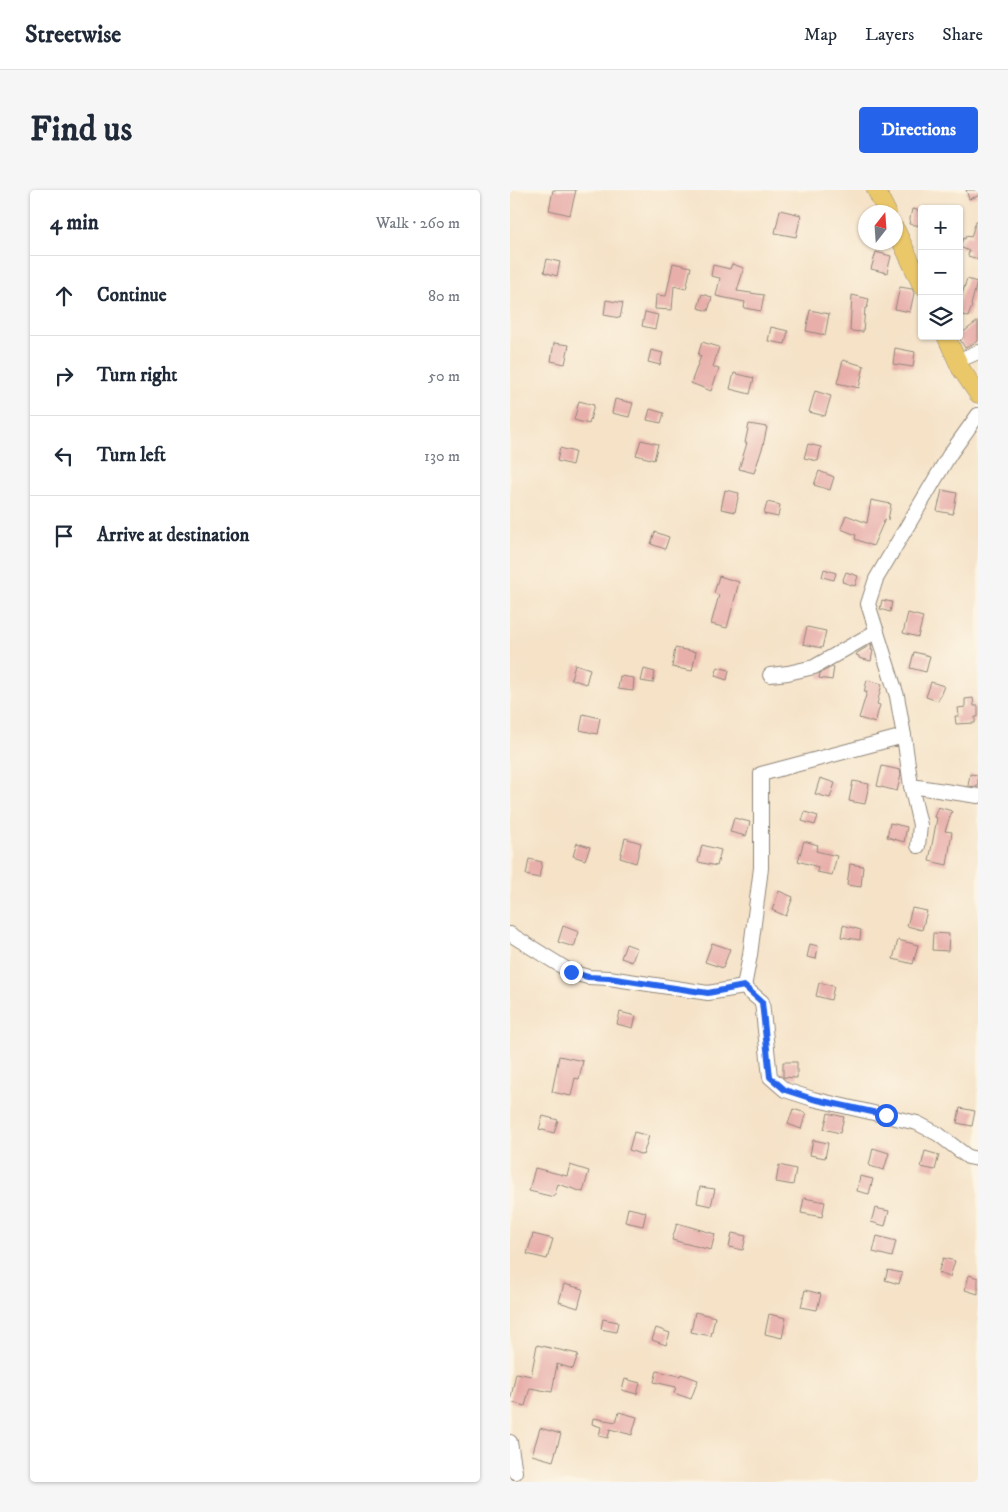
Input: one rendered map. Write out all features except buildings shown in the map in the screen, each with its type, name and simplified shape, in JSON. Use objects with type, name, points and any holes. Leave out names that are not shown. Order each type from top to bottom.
[{"type":"main road","points":[[876,190],[884,205]]},
{"type":"main road","points":[[903,245],[918,277]]},
{"type":"main road","points":[[948,340],[958,363],[978,394]]},
{"type":"street","points":[[958,363],[978,352]]},
{"type":"street","points":[[918,846],[920,825],[911,786],[897,696],[868,604],[876,579],[950,454],[978,415]]},
{"type":"street","points":[[770,674],[788,674],[814,667],[877,631]]},
{"type":"street","points":[[744,986],[750,955],[761,868],[761,774],[904,736]]},
{"type":"street","points":[[911,786],[978,796]]},
{"type":"street","points":[[510,934],[571,972],[588,977],[609,978],[708,993],[744,986]]},
{"type":"street","points":[[744,986],[762,1002],[770,1077],[785,1090],[813,1099],[917,1123],[938,1134],[968,1157],[978,1159]]},
{"type":"street","points":[[510,1442],[515,1472]]},
{"type":"route","points":[[571,972],[588,977],[609,978],[708,993],[744,986],[762,1002],[770,1077],[785,1090],[813,1099],[886,1115]]}]
